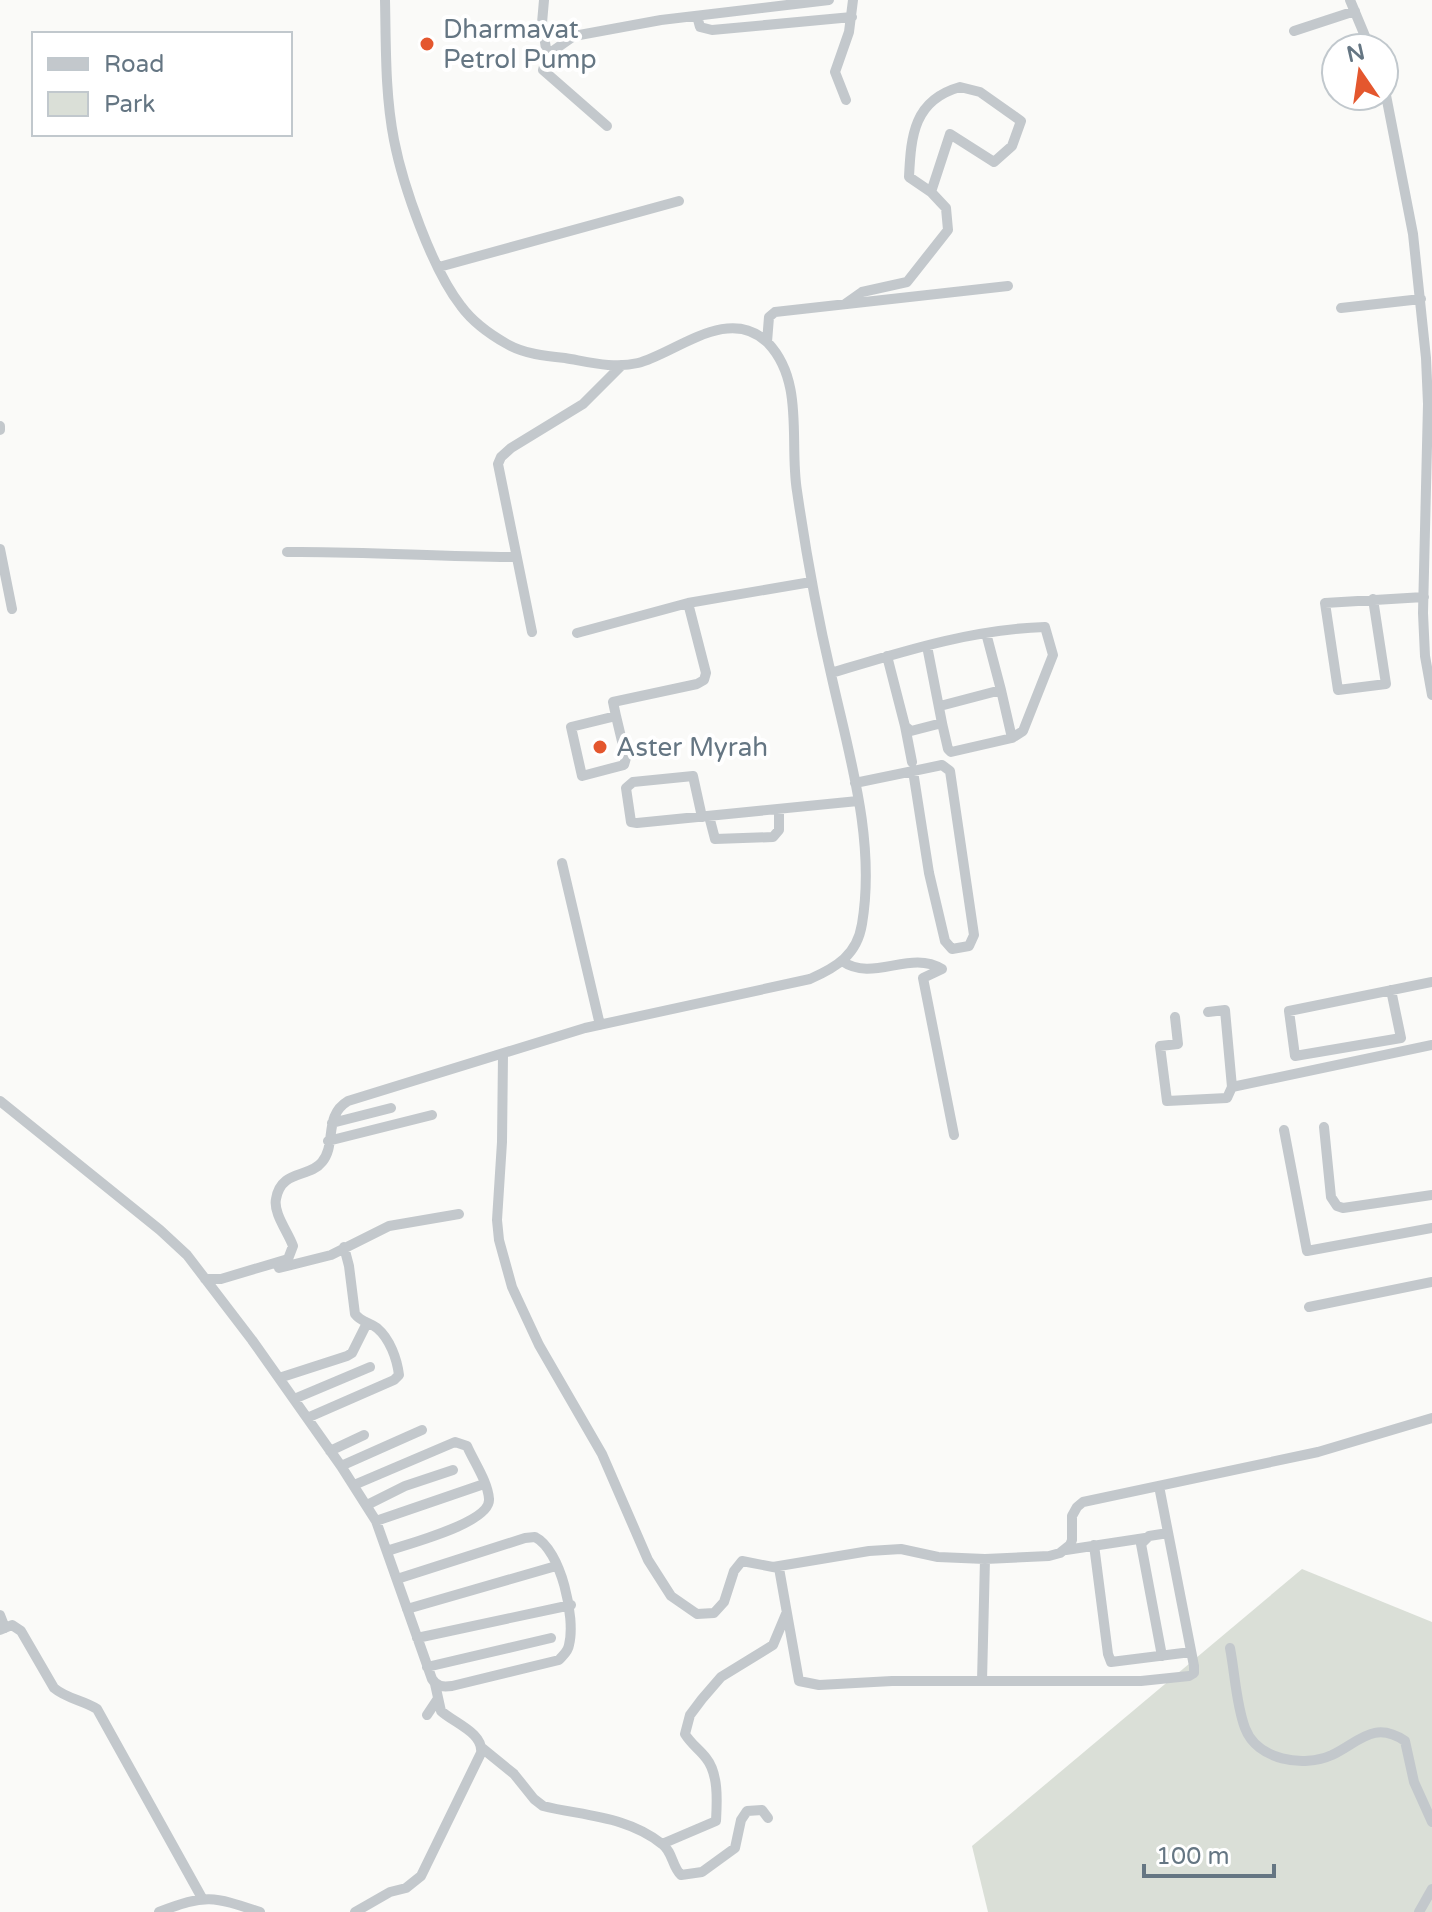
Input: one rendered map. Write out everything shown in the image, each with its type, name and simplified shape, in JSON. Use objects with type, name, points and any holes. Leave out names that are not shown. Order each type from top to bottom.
[{"type":"street","points":[[298,1264],[277,1208],[276,1196],[295,1173],[319,1166],[327,1154],[337,1109],[348,1101],[600,1025],[810,979],[835,968],[852,953],[861,929],[866,890],[865,849],[855,783],[811,582],[796,485],[793,398],[787,378],[767,342],[748,332],[727,328],[684,341],[641,362],[622,365],[530,353],[508,345],[461,307],[413,209],[394,140],[387,69],[385,0]]},
{"type":"street","points":[[544,0],[542,23],[547,55],[543,70],[607,126]]},
{"type":"street","points":[[547,55],[574,36],[697,16],[829,0]]},
{"type":"street","points":[[846,100],[835,72],[852,17],[853,0]]},
{"type":"street","points":[[1294,31],[1352,5],[1363,32]]},
{"type":"street","points":[[697,16],[700,27],[712,30],[852,17]]},
{"type":"street","points":[[843,305],[862,292],[907,282],[948,230],[946,208],[931,192],[909,177],[910,143],[918,120],[932,99],[960,87],[972,88],[1021,121],[1012,146],[994,162],[950,134],[931,192]]},
{"type":"street","points":[[1389,112],[1413,234],[1428,383],[1430,466],[1424,597],[1425,656],[1432,695]]},
{"type":"street","points":[[439,267],[679,201]]},
{"type":"street","points":[[767,342],[770,314],[1008,286]]},
{"type":"street","points":[[1341,308],[1421,299]]},
{"type":"street","points":[[532,632],[498,472],[501,457],[583,404],[622,365]]},
{"type":"street","points":[[0,549],[12,609]]},
{"type":"street","points":[[287,552],[353,551],[444,557],[516,557]]},
{"type":"street","points":[[577,633],[688,603],[811,582]]},
{"type":"street","points":[[1373,599],[1386,684],[1338,690],[1325,603],[1373,599],[1424,597]]},
{"type":"street","points":[[616,716],[571,727],[582,776],[624,765],[626,758],[613,702],[704,680],[706,673],[688,603]]},
{"type":"street","points":[[831,673],[887,656],[927,646],[1003,629],[1045,627],[1053,655],[1023,731],[1012,738],[951,752],[927,646]]},
{"type":"street","points":[[986,633],[1012,738]]},
{"type":"street","points":[[855,783],[912,766],[947,767],[952,775],[974,935],[969,946],[952,949],[945,941],[929,873],[912,766],[905,726],[887,656]]},
{"type":"street","points":[[940,706],[1001,690]]},
{"type":"street","points":[[905,726],[911,731],[942,723]]},
{"type":"street","points":[[779,810],[779,830],[773,837],[715,839],[705,817],[693,776],[633,782],[626,788],[631,822],[705,817],[858,801]]},
{"type":"street","points":[[562,863],[600,1025]]},
{"type":"street","points":[[842,961],[858,971],[926,962],[942,969],[923,978],[954,1135]]},
{"type":"street","points":[[1391,990],[1401,1038],[1295,1056],[1289,1011],[1391,990],[1432,982]]},
{"type":"street","points":[[1175,1017],[1178,1044],[1160,1046],[1167,1101],[1227,1098],[1232,1087],[1225,1010],[1208,1012]]},
{"type":"street","points":[[1232,1087],[1432,1045]]},
{"type":"street","points":[[503,1055],[497,1220],[503,1260],[512,1287],[539,1345],[602,1454],[648,1560],[671,1596],[691,1611],[706,1615],[720,1610],[738,1563],[747,1561],[779,1568],[799,1681],[819,1685],[892,1681],[1141,1681],[1184,1677],[1194,1673],[1159,1486]]},
{"type":"street","points":[[0,1101],[160,1230],[187,1255],[208,1282],[294,1399],[376,1521],[443,1714],[477,1737],[482,1748],[514,1774],[534,1799],[543,1806],[619,1821],[662,1844],[681,1875],[694,1875],[717,1863],[735,1848],[741,1820],[747,1811],[762,1810],[768,1818]]},
{"type":"street","points":[[332,1123],[391,1108]]},
{"type":"street","points":[[328,1141],[432,1115]]},
{"type":"street","points":[[1324,1127],[1331,1197],[1337,1206],[1343,1208],[1432,1195]]},
{"type":"street","points":[[1284,1130],[1307,1251],[1432,1228]]},
{"type":"street","points":[[208,1282],[331,1255],[389,1226],[459,1214]]},
{"type":"street","points":[[307,1418],[398,1378],[397,1363],[387,1339],[355,1314],[344,1247]]},
{"type":"street","points":[[208,1282],[283,1262],[293,1250]]},
{"type":"street","points":[[1309,1307],[1432,1282]]},
{"type":"street","points":[[279,1378],[352,1353],[367,1323]]},
{"type":"street","points":[[294,1399],[370,1367]]},
{"type":"street","points":[[1066,1550],[1072,1540],[1072,1516],[1080,1504],[1318,1452],[1432,1418]]},
{"type":"street","points":[[341,1466],[422,1430]]},
{"type":"street","points":[[330,1451],[364,1435]]},
{"type":"street","points":[[354,1485],[455,1442],[467,1446],[489,1499],[487,1510],[481,1516],[387,1551]]},
{"type":"street","points":[[367,1505],[405,1486],[453,1470]]},
{"type":"street","points":[[376,1521],[484,1484]]},
{"type":"street","points":[[773,1567],[869,1551],[901,1549],[938,1557],[985,1559],[1049,1556],[1066,1550],[1168,1533]]},
{"type":"street","points":[[397,1579],[531,1537],[542,1540],[548,1546],[571,1605],[570,1644],[559,1660],[452,1686],[435,1684]]},
{"type":"street","points":[[1145,1538],[1141,1544],[1162,1656]]},
{"type":"street","points":[[1094,1545],[1111,1662],[1191,1652]]},
{"type":"street","points":[[982,1681],[985,1559]]},
{"type":"street","points":[[407,1609],[556,1566]]},
{"type":"street","points":[[417,1638],[571,1605]]},
{"type":"street","points":[[662,1844],[716,1821],[714,1774],[707,1758],[693,1747],[685,1734],[690,1715],[721,1677],[773,1645],[787,1612]]},
{"type":"street","points":[[0,1615],[2,1629],[12,1625],[21,1631],[54,1688],[97,1709],[202,1898]]},
{"type":"street","points":[[427,1667],[551,1638]]},
{"type":"street","points":[[1230,1648],[1245,1729],[1258,1747],[1274,1756],[1303,1761],[1331,1755],[1364,1735],[1388,1732],[1396,1735],[1405,1741],[1414,1782],[1432,1822]]},
{"type":"street","points":[[427,1715],[437,1700]]},
{"type":"street","points":[[355,1912],[390,1892],[406,1888],[421,1876],[482,1748]]},
{"type":"street","points":[[1419,1912],[1432,1889]]},
{"type":"street","points":[[159,1912],[202,1898],[260,1912]]},
{"type":"green space","points":[[1302,1569],[1432,1622],[1432,1912],[988,1912],[972,1846]]},
{"type":"place","name":"Dharmavat Petrol Pump","points":[[427,44]]},
{"type":"place","name":"Aster Myrah","points":[[600,747]]}]
